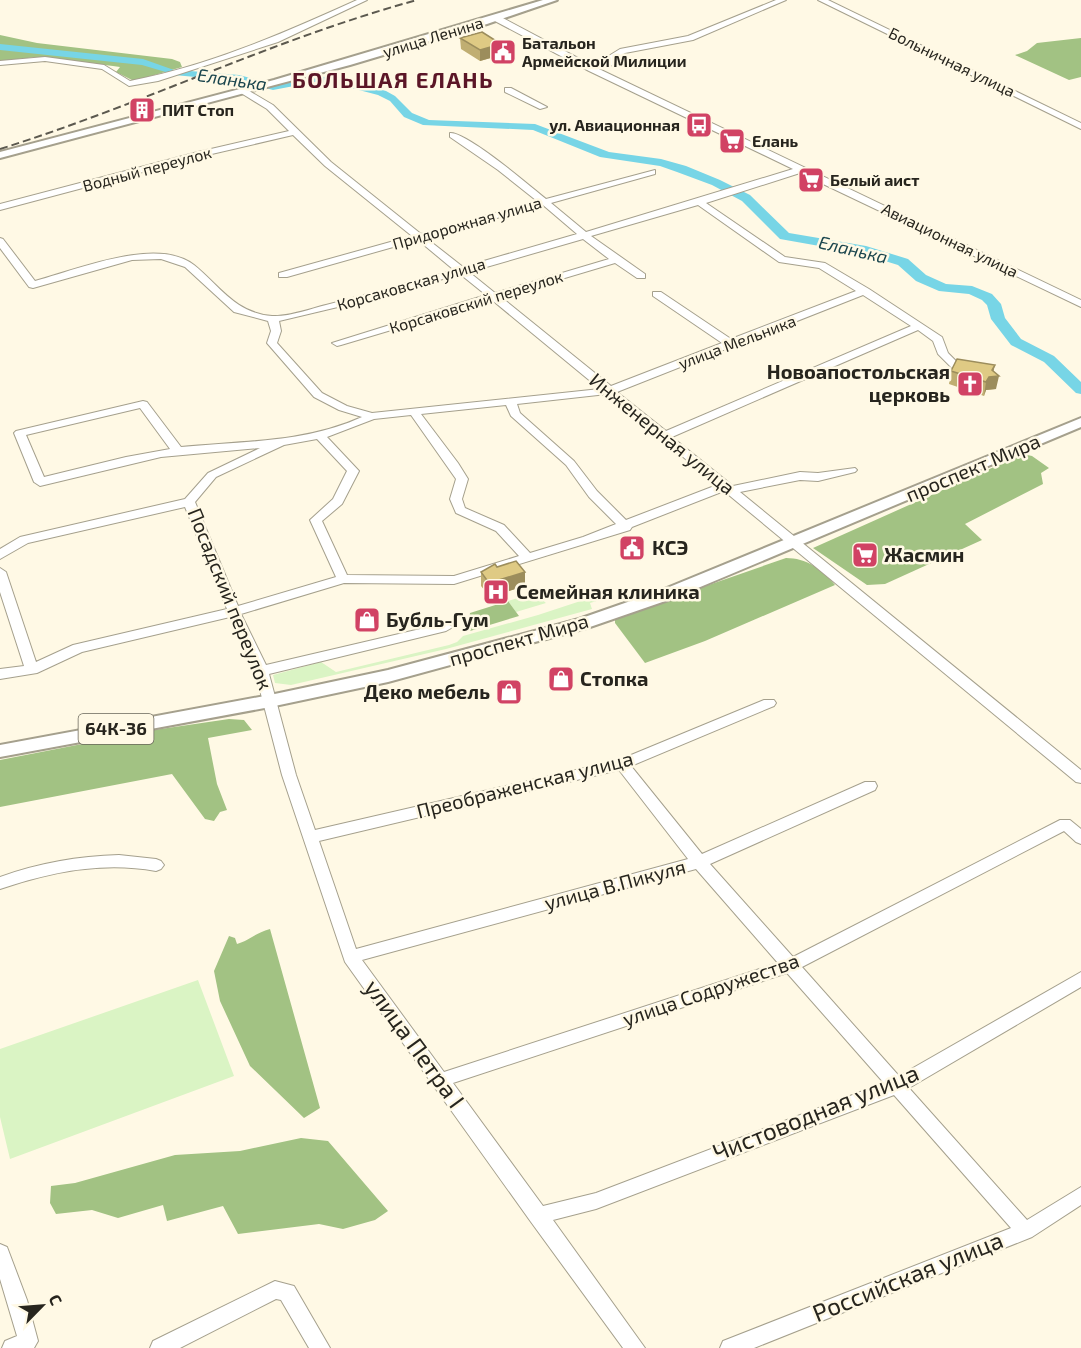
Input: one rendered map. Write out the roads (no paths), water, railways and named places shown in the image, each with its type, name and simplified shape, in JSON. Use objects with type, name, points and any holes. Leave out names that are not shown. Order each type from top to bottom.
[{"type":"main road","name":"улица Ленина","points":[[0,155],[243,92],[552,0]]},
{"type":"main road","name":"проспект Мира","points":[[0,751],[270,701],[399,673],[584,623],[668,594],[1081,422]]},
{"type":"street","points":[[0,63],[45,60],[104,67],[129,84],[155,79],[275,40],[363,0]]},
{"type":"street","points":[[592,69],[613,62],[610,59],[623,51],[690,38],[782,0]]},
{"type":"street","name":"Больничная улица","points":[[822,0],[1081,126]]},
{"type":"street","name":"Авиационная улица","points":[[496,18],[592,69],[1081,304]]},
{"type":"street","points":[[508,90],[543,107]]},
{"type":"street","name":"Инженерная улица","points":[[243,92],[270,107],[328,164],[1081,778]]},
{"type":"street","name":"Водный переулок","points":[[0,207],[88,186],[201,154],[295,132]]},
{"type":"street","points":[[453,135],[508,173],[586,234],[615,260],[641,276]]},
{"type":"street","name":"Корсаковская улица","points":[[0,241],[33,285],[132,257],[168,257],[193,269],[238,310],[273,319],[370,297],[802,169]]},
{"type":"street","name":"Придорожная улица","points":[[283,275],[652,172]]},
{"type":"street","points":[[703,200],[764,249],[782,260],[822,265],[919,326],[938,339],[942,354],[956,366]]},
{"type":"street","name":"Корсаковский переулок","points":[[337,344],[615,260]]},
{"type":"street","name":"улица Мельника","points":[[372,416],[609,391],[864,291]]},
{"type":"street","points":[[657,294],[731,344]]},
{"type":"street","points":[[273,319],[276,331],[272,343],[318,395],[343,408],[372,416]]},
{"type":"street","points":[[664,436],[919,326]]},
{"type":"street","points":[[510,401],[515,414],[570,462],[593,494],[626,527]]},
{"type":"street","name":"Посадский переулок","points":[[178,451],[143,404],[20,433],[40,482],[121,461],[178,451],[320,436],[352,427],[372,416]]},
{"type":"street","points":[[413,411],[462,479],[456,499],[460,510],[500,528],[528,558]]},
{"type":"street","points":[[320,436],[353,471],[338,501],[316,520],[343,579]]},
{"type":"street","name":"Посадский переулок","points":[[270,701],[262,671],[234,612],[189,502],[212,475],[284,441]]},
{"type":"street","points":[[0,674],[32,670],[78,648],[234,612],[343,579],[454,580],[626,527],[728,488],[800,476],[819,477],[850,470]]},
{"type":"street","points":[[0,555],[24,540],[189,502]]},
{"type":"street","points":[[0,572],[32,670]]},
{"type":"street","points":[[262,671],[446,627]]},
{"type":"street","name":"улица Петра I","points":[[270,701],[289,775],[351,957],[635,1348]]},
{"type":"street","name":"Преображенская улица","points":[[310,837],[622,764],[769,703]]},
{"type":"street","points":[[622,764],[699,862],[1025,1231]]},
{"type":"street","name":"улица В.Пикуля","points":[[351,957],[699,862],[870,786]]},
{"type":"street","name":"улица Содружества","points":[[441,1080],[792,965],[1065,824],[1081,838]]},
{"type":"street","points":[[0,883],[68,866],[138,861],[156,865]]},
{"type":"street","name":"Чистоводная улица","points":[[537,1216],[596,1201],[897,1086],[1081,979]]},
{"type":"street","name":"Российская улица","points":[[730,1348],[1025,1231],[1081,1195]]},
{"type":"street","points":[[0,1253],[16,1297],[28,1341],[12,1348]]},
{"type":"street","points":[[160,1348],[275,1290],[286,1292],[320,1348]]},
{"type":"waterway","name":"Еланька","points":[[0,47],[143,62],[169,70]]},
{"type":"waterway","name":"Еланька","points":[[178,73],[239,78],[273,87],[315,79],[336,81],[382,93],[391,98]]},
{"type":"waterway","name":"Еланька","points":[[395,102],[408,115],[427,123],[535,127],[591,149]]},
{"type":"waterway","name":"Еланька","points":[[597,152],[620,158],[661,163],[693,173],[727,187],[746,198],[785,236],[861,249],[903,262],[921,278],[944,288],[972,290],[987,297],[994,304],[998,319],[1016,342],[1049,359],[1081,390]]},
{"type":"railway","points":[[0,149],[105,113],[311,34],[417,0]]},
{"type":"place","name":"Батальон Армейской Милиции","points":[[503,52]]},
{"type":"place","name":"ПИТ Стоп","points":[[142,110]]},
{"type":"place","name":"ул. Авиационная","points":[[699,125]]},
{"type":"place","name":"Елань","points":[[732,141]]},
{"type":"place","name":"Белый аист","points":[[811,180]]},
{"type":"place","name":"Новоапостольская церковь","points":[[970,384]]},
{"type":"place","name":"КСЭ","points":[[632,548]]},
{"type":"place","name":"Жасмин","points":[[865,555]]},
{"type":"place","name":"Семейная клиника","points":[[496,592]]},
{"type":"place","name":"Бубль-Гум","points":[[367,620]]},
{"type":"place","name":"Стопка","points":[[561,679]]},
{"type":"place","name":"Деко мебель","points":[[509,692]]},
{"type":"district","name":"БОЛЬШАЯ ЕЛАНЬ","points":[[393,80]]}]
